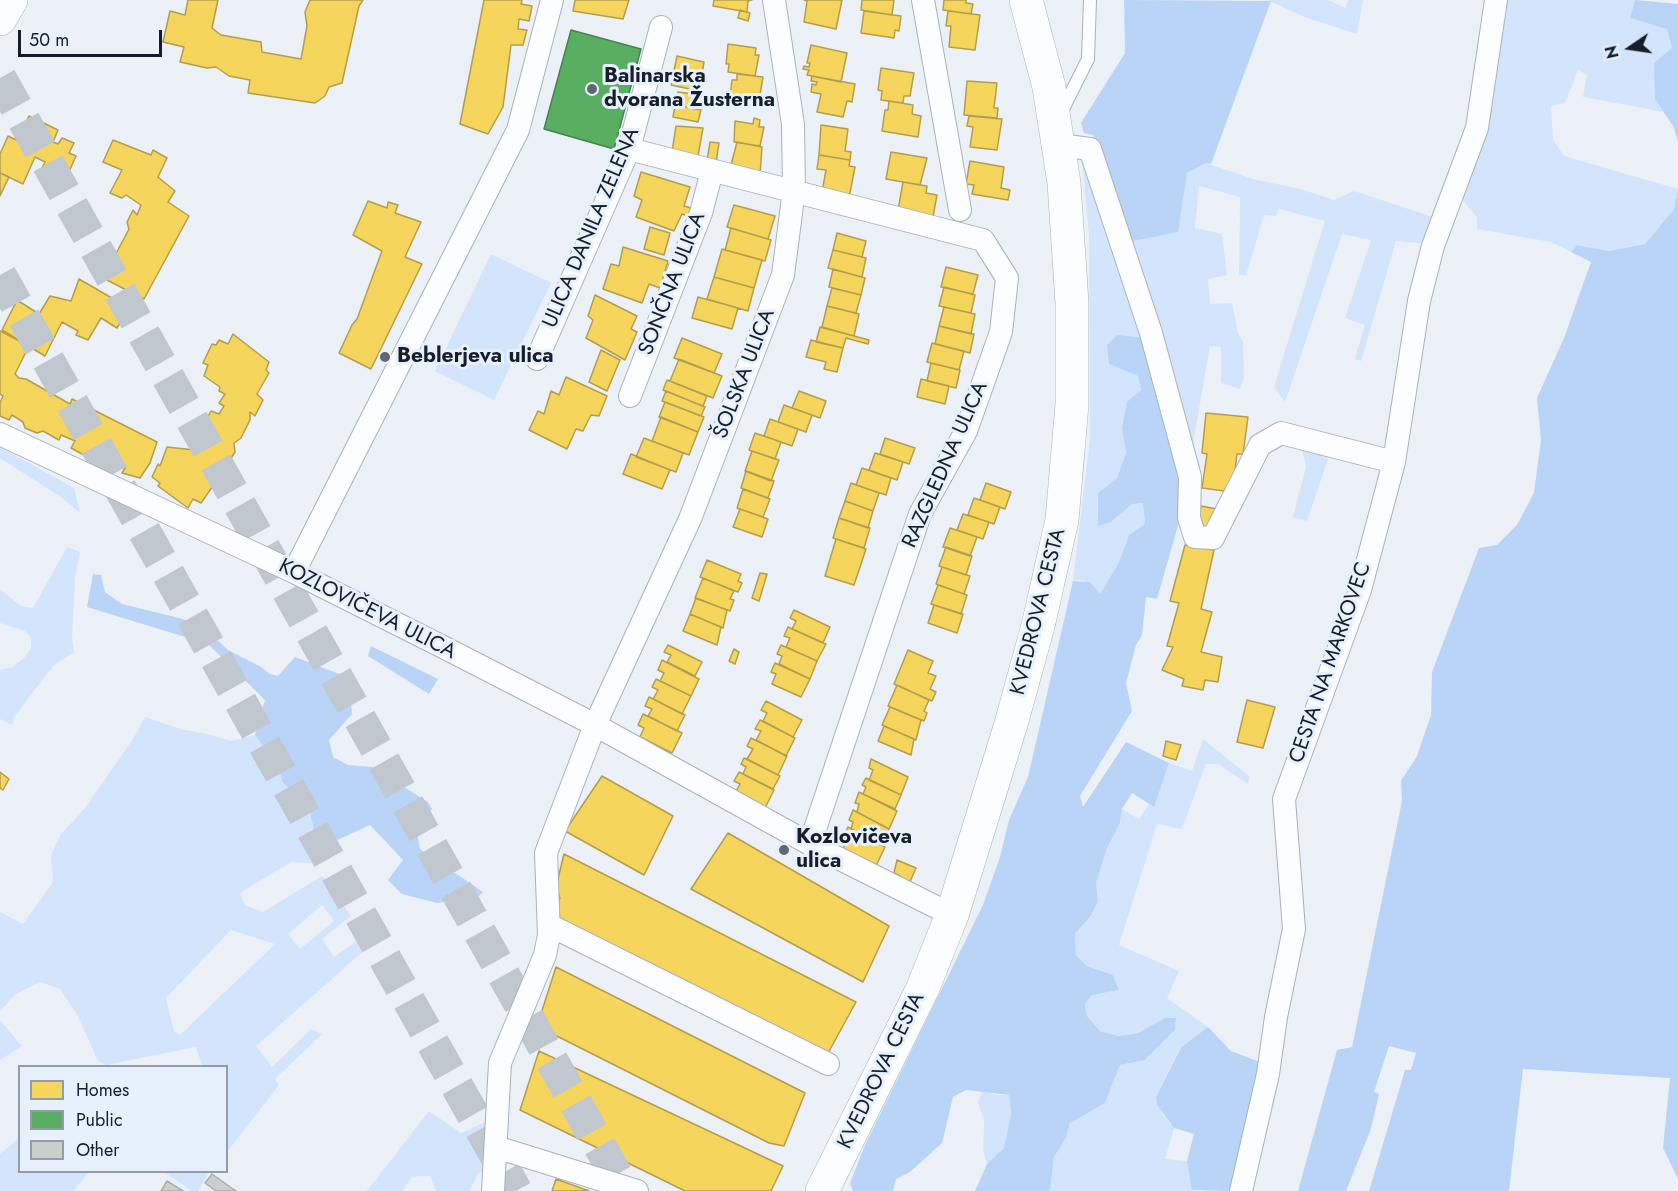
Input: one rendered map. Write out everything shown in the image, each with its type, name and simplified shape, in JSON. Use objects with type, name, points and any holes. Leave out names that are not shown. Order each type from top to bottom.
[{"type":"street","points":[[0,19],[11,0]]},
{"type":"street","points":[[294,572],[518,130],[552,0]]},
{"type":"street","name":"ŠOLSKA ULICA","points":[[493,1191],[500,1064],[545,955],[549,925],[546,852],[595,725],[690,519],[783,275],[794,190],[793,124],[774,0]]},
{"type":"street","points":[[922,0],[960,210]]},
{"type":"street","name":"KVEDROVA CESTA","points":[[822,1191],[922,990],[952,915],[1017,702],[1062,520],[1072,404],[1068,248],[1057,135],[1049,87],[1026,0]]},
{"type":"street","name":"CESTA NA MARKOVEC","points":[[1241,1191],[1268,1074],[1276,1017],[1294,929],[1284,799],[1360,590],[1394,462],[1419,301],[1433,246],[1477,128],[1496,0]]},
{"type":"street","name":"ULICA DANILA ZELENA","points":[[537,359],[629,149],[661,27]]},
{"type":"street","points":[[1057,135],[1090,149],[1151,333],[1190,477],[1189,518],[1195,537],[1213,538],[1260,445],[1281,433],[1394,462]]},
{"type":"street","name":"RAZGLEDNA ULICA","points":[[629,149],[983,240],[1007,278],[1001,332],[966,431],[920,514],[810,844]]},
{"type":"street","name":"SONČNA ULICA","points":[[630,396],[701,213],[712,171]]},
{"type":"street","name":"KOZLOVIČEVA ULICA","points":[[0,434],[294,572],[595,725],[810,844],[952,915]]},
{"type":"street","points":[[549,925],[828,1064]]},
{"type":"street","points":[[496,1147],[637,1191]]},
{"type":"lane","points":[[1057,135],[1088,59],[1090,0]]},
{"type":"shaded area","points":[[1124,0],[1271,1],[1211,164],[1206,163],[1187,173],[1178,232],[1128,242],[1093,135],[1084,133],[1081,123],[1125,53]]},
{"type":"shaded area","points":[[1267,0],[1328,0],[1345,8],[1348,0],[1363,0],[1357,34],[1307,18]]},
{"type":"shaded area","points":[[1503,0],[1635,0],[1630,18],[1667,28],[1672,49],[1655,99],[1664,112],[1583,97],[1587,75],[1578,70],[1565,103],[1551,106],[1553,139],[1564,156],[1678,189],[1674,209],[1645,244],[1609,251],[1577,245],[1571,252],[1551,242],[1477,229],[1477,217],[1458,195]]},
{"type":"shaded area","points":[[1635,0],[1678,4],[1678,141],[1673,126],[1655,99],[1654,63],[1672,48],[1667,29],[1630,18]]},
{"type":"shaded area","points":[[1082,159],[1145,338],[1109,364],[1138,376],[1141,391],[1122,429],[1126,453],[1117,478],[1098,493],[1098,525],[1111,522],[1132,504],[1143,503],[1145,524],[1129,535],[1119,562],[1100,594],[1084,580],[1073,581],[1090,439],[1089,236]]},
{"type":"shaded area","points":[[1206,163],[1253,179],[1300,189],[1334,200],[1354,191],[1439,219],[1429,244],[1396,241],[1361,361],[1355,359],[1365,325],[1345,318],[1371,240],[1342,234],[1285,402],[1274,387],[1325,221],[1279,209],[1276,216],[1264,215],[1246,275],[1239,275],[1240,197],[1199,186],[1195,228],[1222,234],[1227,275],[1208,279],[1210,304],[1232,303],[1238,333],[1243,342],[1244,377],[1240,389],[1221,383],[1221,347],[1210,346],[1193,444],[1186,442],[1128,242],[1151,237],[1183,198],[1187,173]]},
{"type":"shaded area","points":[[1678,189],[1678,1179],[1663,1148],[1670,1078],[1523,1069],[1509,1191],[1369,1191],[1405,1070],[1411,1070],[1416,1053],[1389,1046],[1374,1092],[1379,1094],[1371,1129],[1346,1191],[1298,1191],[1337,1050],[1352,1047],[1402,801],[1401,781],[1417,756],[1431,715],[1432,672],[1479,548],[1497,545],[1517,525],[1534,493],[1541,440],[1537,398],[1564,338],[1591,262],[1571,252],[1577,245],[1609,251],[1645,244],[1674,209]]},
{"type":"shaded area","points":[[491,254],[551,283],[494,400],[435,371]]},
{"type":"shaded area","points":[[1117,335],[1145,338],[1186,498],[1157,599],[1146,597],[1142,635],[1136,645],[1126,683],[1132,711],[1080,796],[1083,807],[1126,742],[1169,763],[1154,807],[1132,793],[1122,809],[1120,823],[1107,848],[1096,883],[1098,901],[1091,916],[1075,934],[1076,955],[1087,966],[1113,975],[1119,990],[1092,995],[1085,1004],[1087,1016],[1100,1031],[1118,1036],[1138,1033],[1165,1018],[1176,1018],[1175,1030],[1145,1060],[1120,1065],[1105,1103],[1070,1123],[1066,1138],[1054,1157],[1050,1191],[975,1191],[987,1164],[1004,1148],[1011,1114],[1009,1095],[966,1090],[953,1097],[942,1143],[910,1172],[896,1179],[893,1191],[853,1191],[850,1183],[865,1145],[983,905],[1000,857],[1009,820],[1028,777],[1073,581],[1090,582],[1100,594],[1119,562],[1129,535],[1145,524],[1143,503],[1132,504],[1111,522],[1098,526],[1098,493],[1117,478],[1126,453],[1122,429],[1127,402],[1141,390],[1138,376],[1109,364],[1107,345]]},
{"type":"shaded area","points":[[1301,445],[1330,453],[1307,521],[1293,517],[1306,467]]},
{"type":"shaded area","points":[[0,447],[74,488],[80,513],[61,497],[0,458]]},
{"type":"shaded area","points":[[67,547],[80,552],[75,578],[72,637],[74,652],[53,666],[14,717],[12,725],[0,719],[0,670],[13,667],[25,657],[31,648],[31,638],[25,631],[0,623],[0,589],[21,606],[33,608]]},
{"type":"shaded area","points":[[93,574],[101,575],[105,592],[122,604],[183,619],[210,633],[228,650],[270,674],[278,676],[295,657],[342,675],[349,680],[352,714],[329,740],[333,757],[348,765],[372,767],[428,802],[432,809],[417,832],[420,849],[483,892],[477,898],[437,903],[402,894],[388,880],[403,860],[370,825],[333,842],[328,853],[316,839],[309,808],[282,782],[279,767],[255,735],[265,700],[208,644],[87,607]]},
{"type":"shaded area","points":[[371,646],[438,679],[429,694],[368,656]]},
{"type":"shaded area","points":[[145,717],[180,729],[231,741],[255,735],[279,767],[282,782],[309,808],[316,839],[328,853],[322,864],[291,862],[240,893],[245,905],[263,912],[322,876],[351,916],[322,939],[334,957],[368,933],[376,940],[256,1046],[272,1067],[311,1029],[322,1034],[275,1079],[279,1085],[228,1151],[228,1065],[202,1065],[196,1047],[106,1065],[98,1061],[78,1016],[60,989],[40,982],[15,995],[0,1011],[0,912],[23,924],[53,882],[51,855],[61,834],[85,808],[133,739]],"holes":[[[322,905],[334,921],[300,949],[288,934]],[[231,930],[275,944],[180,1035],[174,1031],[166,998]]]},
{"type":"shaded area","points":[[1203,739],[1249,776],[1248,784],[1218,764],[1206,764],[1182,829],[1157,824],[1119,945],[1179,971],[1167,998],[1208,1027],[1180,1047],[1156,1097],[1162,1114],[1174,1128],[1165,1159],[1187,1161],[1194,1191],[1050,1191],[1054,1157],[1066,1138],[1070,1123],[1105,1103],[1120,1065],[1145,1060],[1175,1030],[1176,1018],[1166,1018],[1138,1033],[1118,1036],[1100,1031],[1087,1016],[1085,1004],[1092,995],[1119,990],[1113,975],[1087,966],[1076,955],[1075,934],[1091,917],[1098,901],[1096,883],[1107,848],[1120,823],[1122,809],[1139,819],[1149,804],[1154,806],[1169,763],[1192,771]]},
{"type":"shaded area","points":[[0,1020],[22,1046],[0,1060]]},
{"type":"shaded area","points":[[1208,1027],[1231,1051],[1265,1064],[1231,1191],[1192,1190],[1187,1161],[1194,1134],[1174,1128],[1157,1105],[1156,1097],[1181,1047]]},
{"type":"shaded area","points":[[982,1090],[995,1095],[1009,1095],[1011,1114],[1004,1148],[987,1164],[983,1150],[984,1120],[978,1103]]},
{"type":"shaded area","points":[[429,1111],[461,1133],[485,1122],[484,1171],[478,1174],[469,1191],[436,1191],[430,1176],[412,1177],[402,1191],[367,1191]]},
{"type":"shaded area","points":[[18,1139],[18,1173],[88,1173],[73,1191],[0,1191],[0,1154]]},
{"type":"shaded area","points":[[165,1173],[208,1173],[198,1191],[192,1191]]},
{"type":"building: Homes","points":[[188,0],[218,0],[212,28],[221,35],[261,42],[262,52],[301,59],[307,26],[305,12],[310,0],[363,0],[359,6],[342,83],[329,87],[325,96],[315,103],[248,93],[250,80],[229,76],[216,67],[207,68],[180,62],[184,47],[163,42],[170,11],[185,15]]},
{"type":"building: Homes","points":[[484,0],[522,0],[521,4],[532,6],[529,21],[519,19],[518,29],[527,30],[523,45],[511,45],[503,107],[488,134],[460,124]]},
{"type":"building: Homes","points":[[575,0],[629,0],[623,19],[573,11]]},
{"type":"building: Homes","points":[[714,0],[752,0],[748,1],[747,12],[713,6]]},
{"type":"building: Homes","points":[[804,0],[842,0],[836,29],[804,22],[807,1]]},
{"type":"building: Homes","points":[[862,0],[894,0],[892,15],[861,10]]},
{"type":"building: Homes","points":[[944,0],[966,0],[966,3],[973,4],[971,14],[943,10]]},
{"type":"building: Homes","points":[[740,10],[750,13],[748,21],[738,18]]},
{"type":"building: Homes","points":[[864,11],[901,16],[899,31],[895,30],[894,38],[861,33]]},
{"type":"building: Homes","points":[[948,11],[980,15],[975,50],[949,47],[951,26],[946,26]]},
{"type":"building: Homes","points":[[728,44],[756,48],[755,55],[759,55],[755,76],[728,72],[729,64],[726,64]]},
{"type":"building: Homes","points":[[811,45],[847,53],[841,82],[807,75],[809,70],[803,69],[804,66],[809,67],[810,63],[807,63]]},
{"type":"building: Homes","points":[[677,56],[704,62],[699,91],[671,85]]},
{"type":"building: Homes","points":[[881,68],[914,73],[910,96],[904,96],[903,103],[881,100],[882,91],[878,90]]},
{"type":"building: Homes","points":[[737,74],[763,77],[758,106],[748,104],[748,98],[730,96],[732,80],[737,80]]},
{"type":"building: Homes","points":[[812,76],[855,84],[852,102],[847,101],[843,117],[817,112],[821,94],[811,92],[812,84],[816,85],[817,82],[811,81]]},
{"type":"building: Homes","points":[[967,81],[997,83],[994,108],[998,108],[997,118],[964,115]]},
{"type":"building: Homes","points":[[678,92],[703,95],[701,110],[675,105]]},
{"type":"building: Homes","points":[[889,101],[913,105],[912,114],[921,116],[918,137],[882,131],[885,110],[888,110]]},
{"type":"building: Homes","points":[[675,105],[701,110],[698,122],[673,117]]},
{"type":"building: Homes","points":[[29,116],[58,130],[53,142],[58,144],[62,138],[74,143],[69,153],[76,156],[64,183],[40,172],[45,162],[35,157],[23,184],[0,173],[0,154],[8,136],[31,147],[36,136],[22,130]]},
{"type":"building: Homes","points":[[969,116],[1002,119],[997,150],[970,147],[973,127],[967,126]]},
{"type":"building: Homes","points":[[754,118],[760,120],[759,127],[764,127],[760,146],[734,142],[735,121],[753,124]]},
{"type":"building: Homes","points":[[821,125],[848,129],[845,151],[851,152],[850,160],[819,155]]},
{"type":"building: Homes","points":[[676,126],[703,128],[698,156],[672,152]]},
{"type":"building: Homes","points":[[113,140],[151,155],[153,150],[167,158],[158,177],[175,191],[168,202],[189,216],[144,299],[103,278],[129,229],[127,222],[133,210],[137,215],[141,205],[126,195],[122,198],[110,193],[122,170],[103,162]]},
{"type":"building: Homes","points":[[710,142],[719,143],[716,163],[707,161]]},
{"type":"building: Homes","points":[[737,142],[762,147],[760,175],[731,165]]},
{"type":"building: Homes","points":[[891,152],[927,158],[920,185],[886,179]]},
{"type":"building: Homes","points":[[819,155],[850,160],[849,166],[855,167],[849,198],[822,192],[826,170],[817,169]]},
{"type":"building: Homes","points":[[970,161],[1004,167],[1001,188],[1010,190],[1008,200],[972,194],[974,185],[966,184]]},
{"type":"building: Homes","points":[[641,172],[690,187],[684,206],[691,208],[688,216],[682,214],[674,231],[636,217],[642,200],[634,196]]},
{"type":"building: Homes","points":[[0,173],[9,177],[0,196]]},
{"type":"building: Homes","points":[[903,182],[927,186],[926,193],[937,195],[933,217],[898,210]]},
{"type":"building: Homes","points":[[368,201],[387,208],[388,202],[398,205],[395,213],[421,222],[405,257],[422,264],[371,369],[339,353],[357,319],[382,251],[353,235]]},
{"type":"building: Homes","points":[[734,205],[775,216],[768,239],[727,227]]},
{"type":"building: Homes","points":[[650,227],[670,233],[664,255],[644,249]]},
{"type":"building: Homes","points":[[731,228],[771,240],[765,261],[725,250]]},
{"type":"building: Homes","points":[[837,233],[866,241],[862,257],[833,250]]},
{"type":"building: Homes","points":[[623,247],[668,261],[660,288],[649,284],[642,303],[603,289],[611,264],[619,266]]},
{"type":"building: Homes","points":[[722,249],[762,260],[754,288],[714,277]]},
{"type":"building: Homes","points":[[833,250],[866,258],[862,277],[828,268]]},
{"type":"building: Homes","points":[[946,267],[978,275],[973,294],[941,287]]},
{"type":"building: Homes","points":[[833,269],[865,278],[861,295],[829,287]]},
{"type":"building: Homes","points":[[714,277],[754,288],[748,311],[707,299]]},
{"type":"building: Homes","points":[[79,279],[129,308],[117,328],[101,318],[88,340],[76,335],[78,331],[62,322],[45,356],[2,330],[17,300],[39,314],[50,296],[71,301]]},
{"type":"building: Homes","points":[[944,287],[975,295],[971,313],[939,306]]},
{"type":"building: Homes","points":[[832,288],[861,295],[856,313],[827,306]]},
{"type":"building: Homes","points":[[595,295],[637,316],[631,329],[637,332],[625,360],[586,338],[593,320],[588,316]]},
{"type":"building: Homes","points":[[698,297],[738,308],[732,329],[692,318]]},
{"type":"building: Homes","points":[[827,306],[859,314],[854,336],[822,327]]},
{"type":"building: Homes","points":[[944,307],[975,314],[971,334],[939,326]]},
{"type":"building: Homes","points":[[939,326],[974,334],[970,353],[935,344]]},
{"type":"building: Homes","points":[[820,327],[869,340],[868,344],[846,338],[843,348],[816,342]]},
{"type":"building: Homes","points":[[0,331],[29,346],[15,374],[19,378],[26,379],[70,404],[72,399],[157,442],[150,463],[140,478],[122,473],[125,468],[108,460],[104,466],[71,448],[75,441],[61,435],[59,440],[43,431],[37,433],[25,428],[23,422],[12,415],[9,420],[0,416],[0,403],[3,396],[0,394]]},
{"type":"building: Homes","points":[[233,334],[269,362],[266,370],[269,373],[257,394],[263,400],[255,416],[250,412],[250,420],[241,438],[234,443],[235,452],[226,466],[221,464],[218,478],[214,475],[215,483],[201,503],[193,499],[188,508],[158,486],[160,483],[152,477],[158,464],[160,466],[167,447],[195,450],[200,440],[208,440],[213,426],[205,422],[211,411],[219,414],[224,406],[219,403],[225,394],[219,391],[220,387],[204,376],[208,365],[203,363],[212,344],[216,345],[219,340],[228,344]]},
{"type":"building: Homes","points":[[682,338],[722,354],[714,373],[674,358]]},
{"type":"building: Homes","points":[[811,340],[843,348],[837,372],[824,369],[826,362],[806,357]]},
{"type":"building: Homes","points":[[932,343],[964,351],[959,370],[927,362]]},
{"type":"building: Homes","points":[[601,350],[620,360],[607,391],[589,382]]},
{"type":"building: Homes","points":[[679,359],[722,376],[713,398],[670,381]]},
{"type":"building: Homes","points":[[931,363],[960,370],[956,388],[927,381]]},
{"type":"building: Homes","points":[[566,377],[607,396],[599,416],[591,415],[583,431],[576,429],[567,449],[529,430],[538,411],[544,414],[551,391],[559,395]]},
{"type":"building: Homes","points":[[921,379],[949,386],[945,404],[917,397]]},
{"type":"building: Homes","points":[[667,380],[707,396],[703,406],[663,390]]},
{"type":"building: Homes","points":[[666,391],[705,407],[701,416],[662,401]]},
{"type":"building: Homes","points":[[799,391],[826,401],[820,418],[792,408]]},
{"type":"building: Homes","points":[[665,402],[704,417],[698,432],[659,417]]},
{"type":"building: Homes","points":[[784,405],[812,415],[806,432],[778,422]]},
{"type":"building: Homes","points":[[1206,413],[1248,417],[1243,454],[1237,454],[1232,492],[1202,488],[1207,454],[1202,453]]},
{"type":"building: Homes","points":[[661,417],[698,432],[689,455],[652,441]]},
{"type":"building: Homes","points":[[770,419],[798,429],[792,446],[764,436]]},
{"type":"building: Homes","points":[[755,433],[781,442],[775,459],[749,450]]},
{"type":"building: Homes","points":[[644,438],[683,453],[676,472],[636,457]]},
{"type":"building: Homes","points":[[885,438],[915,448],[909,464],[880,454]]},
{"type":"building: Homes","points":[[752,451],[779,460],[771,481],[745,471]]},
{"type":"building: Homes","points":[[875,453],[903,462],[897,480],[869,470]]},
{"type":"building: Homes","points":[[631,454],[670,470],[662,489],[623,474]]},
{"type":"building: Homes","points":[[862,468],[891,478],[886,495],[856,485]]},
{"type":"building: Homes","points":[[746,471],[774,481],[768,498],[741,488]]},
{"type":"building: Homes","points":[[851,483],[879,493],[873,511],[845,501]]},
{"type":"building: Homes","points":[[986,483],[1011,492],[1005,509],[980,500]]},
{"type":"building: Homes","points":[[743,489],[770,499],[763,517],[737,508]]},
{"type":"building: Homes","points":[[974,498],[1000,507],[994,524],[968,515]]},
{"type":"building: Homes","points":[[845,501],[873,511],[868,528],[839,518]]},
{"type":"building: Homes","points":[[1201,506],[1217,509],[1212,531],[1197,528]]},
{"type":"building: Homes","points":[[740,509],[768,519],[762,537],[733,527]]},
{"type":"building: Homes","points":[[963,514],[989,522],[983,539],[957,530]]},
{"type":"building: Homes","points":[[839,518],[870,528],[864,548],[833,538]]},
{"type":"building: Homes","points":[[950,528],[977,537],[970,556],[943,547]]},
{"type":"building: Homes","points":[[836,539],[866,549],[854,585],[825,576]]},
{"type":"building: Homes","points":[[1185,545],[1214,550],[1201,609],[1212,612],[1201,652],[1222,657],[1218,682],[1205,680],[1203,690],[1182,686],[1184,679],[1162,670],[1173,647],[1167,646],[1179,603],[1170,601]]},
{"type":"building: Homes","points":[[946,547],[972,556],[966,575],[939,566]]},
{"type":"building: Homes","points":[[707,560],[741,574],[738,581],[742,583],[738,592],[700,577]]},
{"type":"building: Homes","points":[[942,567],[970,576],[964,594],[936,584]]},
{"type":"building: Homes","points":[[760,573],[767,574],[759,601],[752,598]]},
{"type":"building: Homes","points":[[703,578],[734,591],[730,599],[734,600],[730,611],[695,598]]},
{"type":"building: Homes","points":[[938,585],[967,595],[961,614],[931,604]]},
{"type":"building: Homes","points":[[696,598],[727,610],[723,628],[690,614]]},
{"type":"building: Homes","points":[[934,605],[963,614],[957,633],[928,623]]},
{"type":"building: Homes","points":[[794,610],[830,627],[823,643],[792,629],[796,621],[790,618]]},
{"type":"building: Homes","points":[[690,614],[721,627],[717,645],[683,631]]},
{"type":"building: Homes","points":[[788,627],[826,644],[817,661],[786,647],[790,638],[784,636]]},
{"type":"building: Homes","points":[[668,645],[702,662],[695,676],[667,662],[671,655],[664,652]]},
{"type":"building: Homes","points":[[781,645],[817,661],[810,679],[779,664],[782,656],[777,654]]},
{"type":"building: Homes","points":[[734,649],[739,652],[735,664],[729,661]]},
{"type":"building: Homes","points":[[908,650],[933,661],[928,673],[936,676],[930,689],[936,692],[932,701],[894,684]]},
{"type":"building: Homes","points":[[662,660],[699,679],[691,696],[660,681],[664,673],[658,670]]},
{"type":"building: Homes","points":[[775,663],[810,679],[801,697],[772,684],[776,674],[771,672]]},
{"type":"building: Homes","points":[[656,679],[691,696],[682,714],[653,699],[658,690],[652,687]]},
{"type":"building: Homes","points":[[897,685],[929,700],[924,711],[927,713],[924,721],[888,706]]},
{"type":"building: Homes","points":[[649,697],[685,715],[677,731],[648,716],[652,709],[645,706]]},
{"type":"building: Homes","points":[[1247,700],[1275,707],[1263,748],[1237,742]]},
{"type":"building: Homes","points":[[766,701],[802,720],[793,737],[763,721],[767,713],[761,710]]},
{"type":"building: Homes","points":[[890,707],[921,720],[916,740],[882,725]]},
{"type":"building: Homes","points":[[643,714],[682,733],[672,753],[640,737],[644,728],[638,725]]},
{"type":"building: Homes","points":[[760,720],[795,738],[786,756],[756,740],[761,731],[755,729]]},
{"type":"building: Homes","points":[[884,726],[914,739],[911,755],[878,741]]},
{"type":"building: Homes","points":[[751,738],[787,756],[778,775],[747,759],[753,749],[747,746]]},
{"type":"building: Homes","points":[[1166,741],[1181,745],[1176,760],[1163,756]]},
{"type":"building: Homes","points":[[744,758],[780,776],[773,789],[743,774],[746,767],[741,764]]},
{"type":"building: Homes","points":[[871,759],[908,777],[901,795],[869,780],[873,770],[869,768]]},
{"type":"building: Homes","points":[[0,772],[9,779],[3,790],[0,788]]},
{"type":"building: Homes","points":[[739,772],[774,790],[765,808],[735,793],[740,784],[734,781]]},
{"type":"building: Homes","points":[[602,776],[673,816],[644,875],[565,831]]},
{"type":"building: Homes","points":[[866,778],[901,795],[895,809],[863,794],[866,787],[862,785]]},
{"type":"building: Homes","points":[[859,792],[897,811],[889,829],[857,812],[859,804],[855,803]]},
{"type":"building: Homes","points":[[853,810],[889,829],[883,845],[851,829],[853,822],[849,820]]},
{"type":"building: Homes","points":[[848,827],[885,847],[876,866],[843,850],[846,840],[842,839]]},
{"type":"building: Homes","points":[[728,833],[889,926],[863,982],[691,889]]},
{"type":"building: Homes","points":[[564,854],[856,1002],[827,1055],[551,917],[560,898],[556,887]]},
{"type":"building: Homes","points":[[897,860],[916,868],[909,884],[899,881],[900,876],[894,873]]},
{"type":"building: Homes","points":[[556,967],[805,1093],[784,1146],[769,1143],[537,1026]]},
{"type":"building: Homes","points":[[539,1051],[783,1166],[771,1191],[685,1191],[520,1110]]},
{"type":"building: Homes","points":[[556,1179],[589,1191],[552,1191]]},
{"type":"building: Public","name":"Balinarska dvorana Žusterna","points":[[571,30],[641,49],[614,149],[544,129]]},
{"type":"building: Other","points":[[212,1174],[236,1191],[216,1191],[205,1183]]},
{"type":"building: Other","points":[[167,1181],[183,1191],[161,1191]]},
{"type":"tunnel","points":[[0,78],[625,1191]]},
{"type":"tunnel","points":[[0,275],[516,1191]]},
{"type":"place","name":"Balinarska dvorana Žusterna","points":[[592,89]]},
{"type":"place","name":"Beblerjeva ulica","points":[[385,357]]},
{"type":"place","name":"Kozlovičeva ulica","points":[[784,850]]}]
